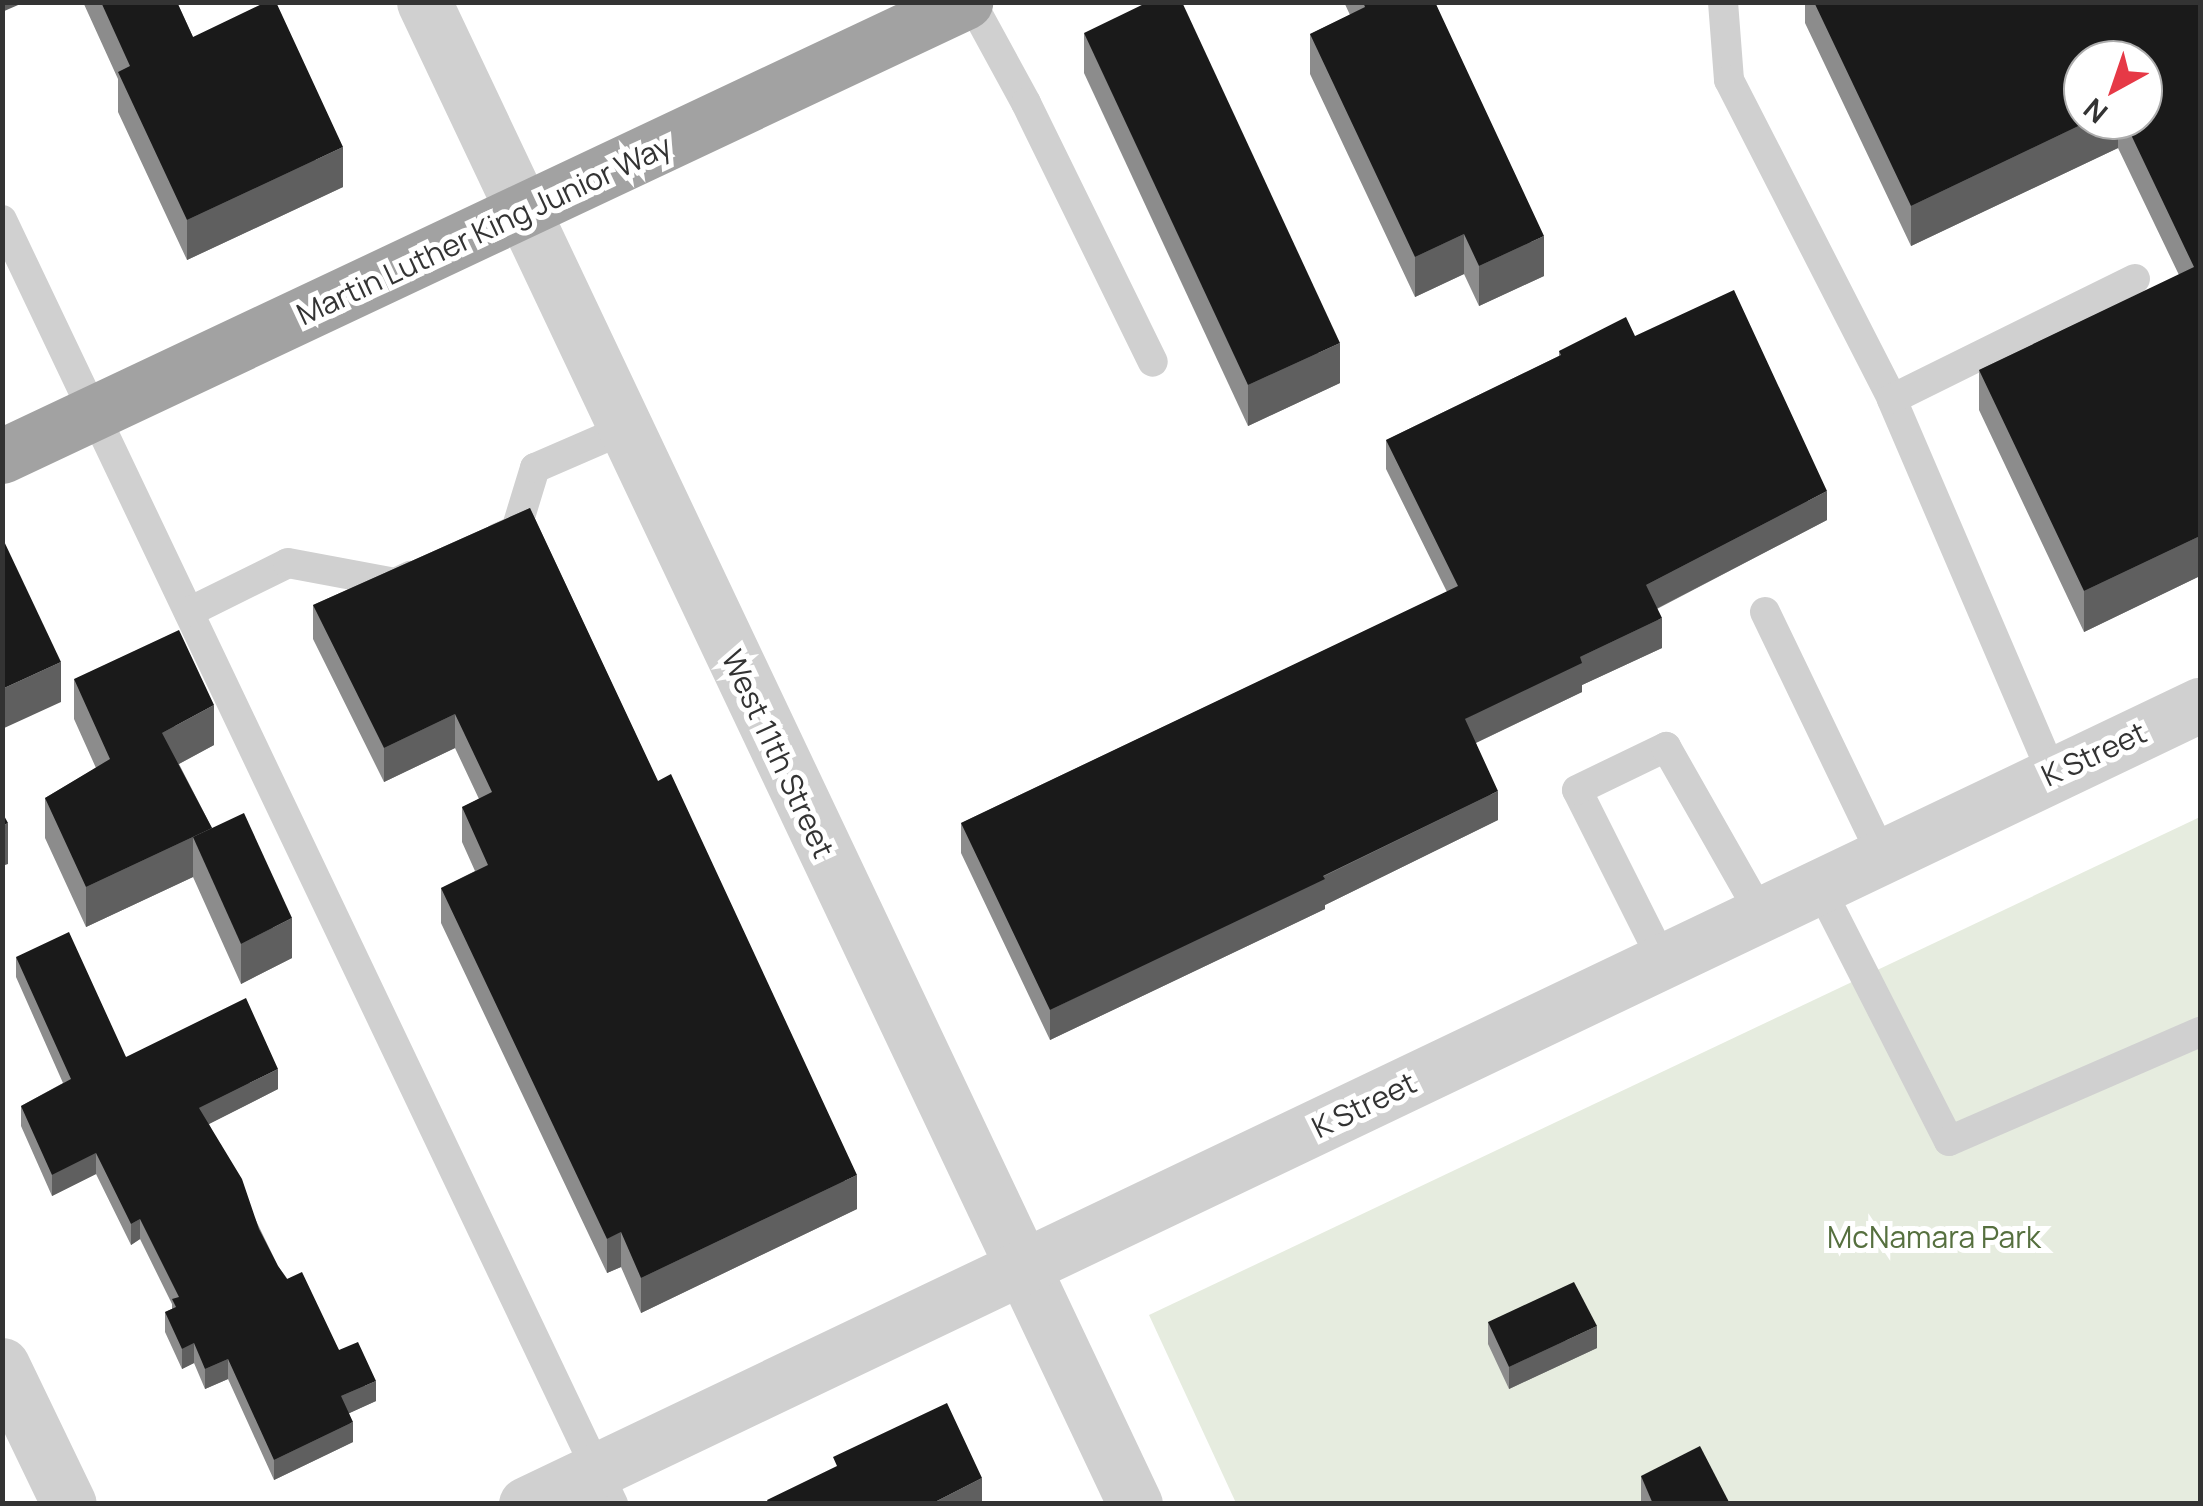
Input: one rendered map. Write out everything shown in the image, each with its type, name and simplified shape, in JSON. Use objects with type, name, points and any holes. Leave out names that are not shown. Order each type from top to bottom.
[{"type":"highway","name":"Martin Luther King Junior Way","points":[[2,456],[968,2]]},
{"type":"street","name":"West 11th Street","points":[[424,2],[1136,1504]]},
{"type":"street","name":"K Street","points":[[526,1504],[605,1487],[1022,1269],[2200,705]]},
{"type":"street","points":[[2,1365],[69,1504]]},
{"type":"lane","points":[[968,2],[1026,103],[1153,362]]},
{"type":"lane","points":[[1723,2],[1730,80],[1892,400],[2052,774]]},
{"type":"lane","points":[[2,220],[605,1487]]},
{"type":"lane","points":[[1892,400],[2134,279]]},
{"type":"lane","points":[[464,553],[516,530],[535,468],[624,429]]},
{"type":"lane","points":[[189,612],[288,563],[395,583],[429,568]]},
{"type":"lane","points":[[1766,612],[1882,855]]},
{"type":"lane","points":[[1663,961],[1577,790],[1666,747],[1762,914]]},
{"type":"lane","points":[[1819,886],[1949,1141],[2200,1032]]},
{"type":"green space","name":"McNamara Park","points":[[2200,817],[2200,1503],[1236,1503],[1149,1315]]},
{"type":"building","points":[[101,2],[177,2],[193,37],[266,2],[276,2],[343,147],[187,220],[118,72],[130,66]]},
{"type":"building","points":[[1148,2],[1182,2],[1340,343],[1248,385],[1084,33]]},
{"type":"building","points":[[1363,2],[1435,2],[1544,236],[1479,266],[1464,234],[1415,257],[1310,34],[1365,7]]},
{"type":"building","points":[[1814,2],[2200,2],[2200,536],[2084,591],[1979,370],[2194,267],[2134,140],[2163,140],[2163,40],[2063,40],[2063,133],[1911,206]]},
{"type":"building","points":[[1734,290],[1827,491],[1646,585],[1662,618],[1580,657],[1582,663],[1465,719],[1498,791],[1323,876],[1325,879],[1050,1010],[961,823],[1458,586],[1386,440],[1561,355],[1559,351],[1626,317],[1635,336]]},
{"type":"building","points":[[530,508],[658,781],[671,774],[857,1175],[641,1278],[621,1232],[607,1239],[441,888],[488,865],[462,807],[492,792],[455,714],[384,748],[313,605]]},
{"type":"building","points":[[2,537],[61,662],[2,689]]},
{"type":"building","points":[[179,630],[214,705],[162,733],[212,828],[86,887],[45,798],[110,759],[74,679]]},
{"type":"building","points":[[244,813],[292,918],[241,944],[193,837]]},
{"type":"building","points":[[69,932],[126,1057],[246,998],[278,1069],[199,1108],[242,1179],[259,1229],[278,1266],[287,1279],[302,1272],[339,1350],[358,1342],[376,1381],[341,1396],[353,1422],[274,1460],[228,1359],[205,1369],[194,1343],[182,1349],[165,1312],[176,1307],[172,1299],[179,1297],[140,1219],[131,1224],[96,1153],[52,1175],[21,1106],[71,1079],[16,957]]},
{"type":"building","points":[[1574,1282],[1597,1326],[1509,1367],[1488,1322]]},
{"type":"building","points":[[947,1403],[982,1478],[931,1504],[769,1504],[767,1500],[837,1466],[833,1457]]},
{"type":"building","points":[[1700,1446],[1730,1504],[1653,1504],[1641,1476]]}]
